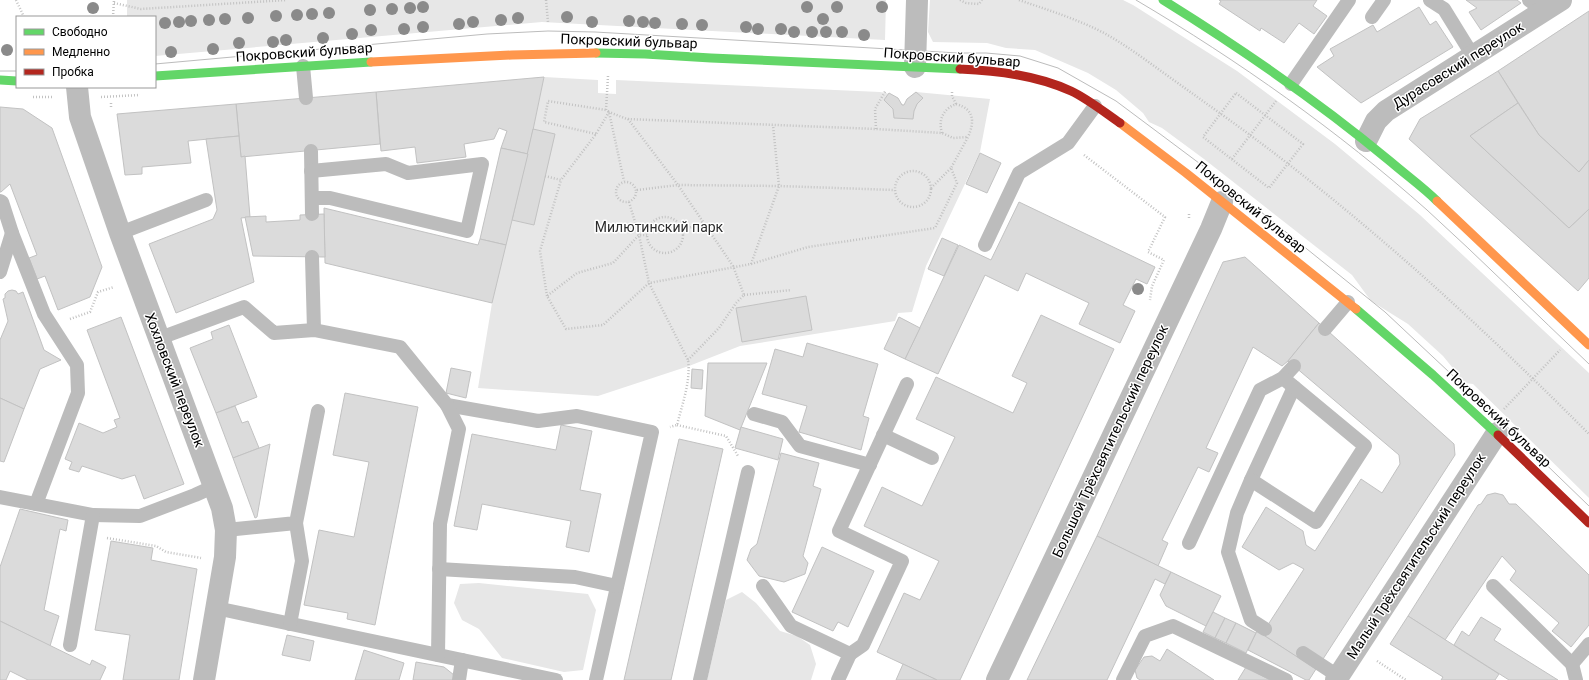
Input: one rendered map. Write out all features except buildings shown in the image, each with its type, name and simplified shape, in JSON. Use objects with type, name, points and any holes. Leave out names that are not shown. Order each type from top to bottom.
[{"type":"main road","points":[[1163,0],[1224,38],[1291,84],[1366,141],[1435,200],[1589,346]]},
{"type":"main road","name":"Покровский бульвар","points":[[156,76],[555,52],[673,54],[711,58],[995,71],[1023,74],[1043,80],[1072,92],[1095,106],[1210,190],[1222,202],[1348,302],[1434,376],[1497,433],[1589,523]]},
{"type":"main road","points":[[0,80],[16,81]]},
{"type":"street","points":[[915,67],[917,0]]},
{"type":"street","name":"Дурасовский переулок","points":[[1366,141],[1376,121],[1386,111],[1473,56],[1545,4]]},
{"type":"street","name":"Хохловский переулок","points":[[77,88],[80,117],[120,233],[222,508],[226,530],[225,557],[204,680]]},
{"type":"street","name":"Большой Трёхсвятительский переулок","points":[[997,680],[1201,250],[1222,202]]},
{"type":"street","name":"Малый Трёхсвятительский переулок","points":[[1337,678],[1497,433]]},
{"type":"lane","points":[[1291,84],[1349,0]]},
{"type":"lane","points":[[1372,17],[1384,0]]},
{"type":"lane","points":[[1430,0],[1444,9],[1473,56]]},
{"type":"lane","points":[[303,66],[306,98]]},
{"type":"lane","points":[[985,245],[1019,173],[1068,143],[1095,106]]},
{"type":"lane","points":[[311,150],[312,214]]},
{"type":"lane","points":[[311,171],[386,164],[408,173],[482,164],[466,231],[330,198],[312,198]]},
{"type":"lane","points":[[120,233],[206,200]]},
{"type":"lane","points":[[0,201],[2,202],[12,233],[44,314],[77,365],[78,393],[36,504]]},
{"type":"lane","points":[[0,272],[12,233]]},
{"type":"lane","points":[[312,257],[314,330]]},
{"type":"lane","points":[[1325,328],[1348,302]]},
{"type":"lane","points":[[160,338],[244,307],[274,333],[314,330],[400,347],[447,405],[459,429],[440,524],[438,655]]},
{"type":"lane","points":[[1189,543],[1260,390],[1284,378],[1294,366]]},
{"type":"lane","points":[[1251,480],[1316,522],[1365,446],[1284,378]]},
{"type":"lane","points":[[838,680],[850,654],[863,645],[902,561],[839,531],[908,384]]},
{"type":"lane","points":[[1265,629],[1251,620],[1228,552],[1236,513],[1294,387]]},
{"type":"lane","points":[[447,405],[538,421],[577,416],[652,432],[596,680]]},
{"type":"lane","points":[[290,624],[302,561],[296,523],[318,411]]},
{"type":"lane","points":[[754,414],[782,422],[800,446],[870,465]]},
{"type":"lane","points":[[883,435],[932,458]]},
{"type":"lane","points":[[700,680],[748,472]]},
{"type":"lane","points":[[0,497],[93,515],[140,516],[215,486]]},
{"type":"lane","points":[[70,645],[93,515]]},
{"type":"lane","points":[[226,530],[296,523]]},
{"type":"lane","points":[[439,570],[574,577],[617,586]]},
{"type":"lane","points":[[763,586],[791,626],[850,654]]},
{"type":"lane","points":[[1493,586],[1572,664],[1576,680]]},
{"type":"lane","points":[[216,608],[556,680]]},
{"type":"lane","points":[[1123,680],[1145,636],[1173,626],[1286,680]]},
{"type":"lane","points":[[1572,664],[1589,644]]},
{"type":"lane","points":[[1303,654],[1337,678]]},
{"type":"lane","points":[[459,680],[462,660]]},
{"type":"path","points":[[16,0],[24,16]]},
{"type":"path","points":[[114,16],[114,2],[141,9],[287,0]]},
{"type":"path","points":[[546,0],[548,22]]},
{"type":"path","points":[[960,0],[966,3],[979,4],[982,0]]},
{"type":"path","points":[[1019,0],[1078,20],[1106,34],[1138,55],[1288,163],[1362,223],[1406,262],[1534,378],[1589,434]]},
{"type":"path","points":[[606,110],[608,75]]},
{"type":"path","points":[[876,129],[875,109],[887,88]]},
{"type":"path","points":[[952,92],[952,96],[956,104]]},
{"type":"path","points":[[1236,93],[1303,144],[1269,188],[1203,137],[1220,114],[1236,93]]},
{"type":"path","points":[[1232,159],[1277,100]]},
{"type":"path","points":[[596,134],[544,122],[548,101],[606,110],[627,118],[876,129],[942,133],[953,138],[968,138]]},
{"type":"path","points":[[111,102],[111,108]]},
{"type":"path","points":[[931,188],[951,168],[973,126],[971,115],[965,106],[956,104],[948,107],[943,115],[940,126],[942,133]]},
{"type":"path","points":[[609,112],[596,134],[561,180],[540,251],[547,296],[566,330],[603,325],[649,283],[733,266],[751,264],[808,247],[935,228],[957,183],[951,168]]},
{"type":"path","points":[[609,112],[624,181]]},
{"type":"path","points":[[627,118],[704,222],[733,266],[744,295]]},
{"type":"path","points":[[751,264],[779,186],[773,124]]},
{"type":"path","points":[[1068,143],[1165,217],[1148,252],[1164,260],[1152,286],[1150,300]]},
{"type":"path","points":[[912,171],[918,171],[927,178],[931,188],[930,195],[927,200],[916,207],[904,205],[899,201],[894,190],[895,184],[901,175],[912,171]]},
{"type":"path","points":[[545,176],[561,180]]},
{"type":"path","points":[[624,181],[632,183],[637,190],[635,198],[629,202],[622,201],[616,195],[618,186],[624,181]]},
{"type":"path","points":[[637,190],[678,185],[779,186],[894,190]]},
{"type":"path","points":[[629,202],[639,235],[649,283],[688,360],[689,366],[686,387],[676,426]]},
{"type":"path","points":[[665,217],[672,218],[678,222],[682,231],[683,238],[680,244],[675,250],[669,252],[655,250],[650,245],[647,236],[648,228],[652,222],[658,218],[665,217]]},
{"type":"path","points":[[682,231],[704,222]]},
{"type":"path","points":[[547,296],[577,273],[613,262],[639,235]]},
{"type":"path","points":[[639,235],[647,236]]},
{"type":"path","points":[[52,326],[90,312],[98,292],[114,287]]},
{"type":"path","points":[[688,360],[719,328],[736,303],[744,295],[791,290]]},
{"type":"path","points":[[1502,412],[1562,348]]},
{"type":"path","points":[[652,432],[676,426],[726,436],[748,472]]},
{"type":"path","points":[[89,534],[156,546],[166,552],[204,559]]},
{"type":"path","points":[[1378,662],[1406,680]]},
{"type":"green space","points":[[127,0],[886,0],[885,40],[542,22],[156,56],[156,16],[127,16]]},
{"type":"green space","points":[[930,0],[1123,0],[1237,71],[1335,144],[1420,215],[1589,373],[1589,498],[1473,384],[1465,383],[1443,356],[1408,324],[1371,301],[1352,275],[1204,159],[1162,128],[1149,122],[1143,113],[1116,90],[1088,73],[1035,50],[1006,48],[987,43],[933,42],[928,32]]},
{"type":"green space","name":"Милютинский парк","points":[[544,77],[598,80],[598,93],[616,94],[616,80],[880,92],[892,95],[904,105],[907,99],[916,92],[990,99],[980,152],[926,266],[912,312],[898,313],[895,321],[740,346],[689,366],[598,396],[478,388],[492,303]]},
{"type":"green space","points":[[479,583],[588,594],[596,610],[583,670],[564,672],[502,658],[479,629],[462,620],[454,603],[460,584]]},
{"type":"green space","points":[[742,592],[756,603],[780,631],[797,636],[810,645],[816,664],[811,680],[707,680],[726,600]]},
{"type":"tram line","points":[[1136,0],[1250,72],[1358,152],[1427,210],[1589,364]]},
{"type":"tram line","points":[[156,64],[487,34],[548,31],[595,32],[1020,56],[1058,68],[1116,101],[1219,178],[1385,312],[1589,506]]},
{"type":"tram line","points":[[0,71],[16,71]]},
{"type":"traffic: fast","points":[[1163,0],[1251,57],[1308,97],[1364,140],[1437,201]]},
{"type":"traffic: fast","points":[[596,53],[960,69]]},
{"type":"traffic: fast","points":[[156,76],[371,62]]},
{"type":"traffic: fast","points":[[0,80],[16,81]]},
{"type":"traffic: fast","points":[[1356,309],[1433,375],[1498,435]]},
{"type":"traffic: slow","points":[[371,62],[512,55],[596,53]]},
{"type":"traffic: slow","points":[[1120,123],[1186,173],[1356,309]]},
{"type":"traffic: slow","points":[[1437,201],[1589,345]]},
{"type":"traffic: jam","points":[[960,69],[1017,75],[1044,81],[1071,91],[1084,98],[1120,123]]},
{"type":"traffic: jam","points":[[1498,435],[1589,523]]}]
